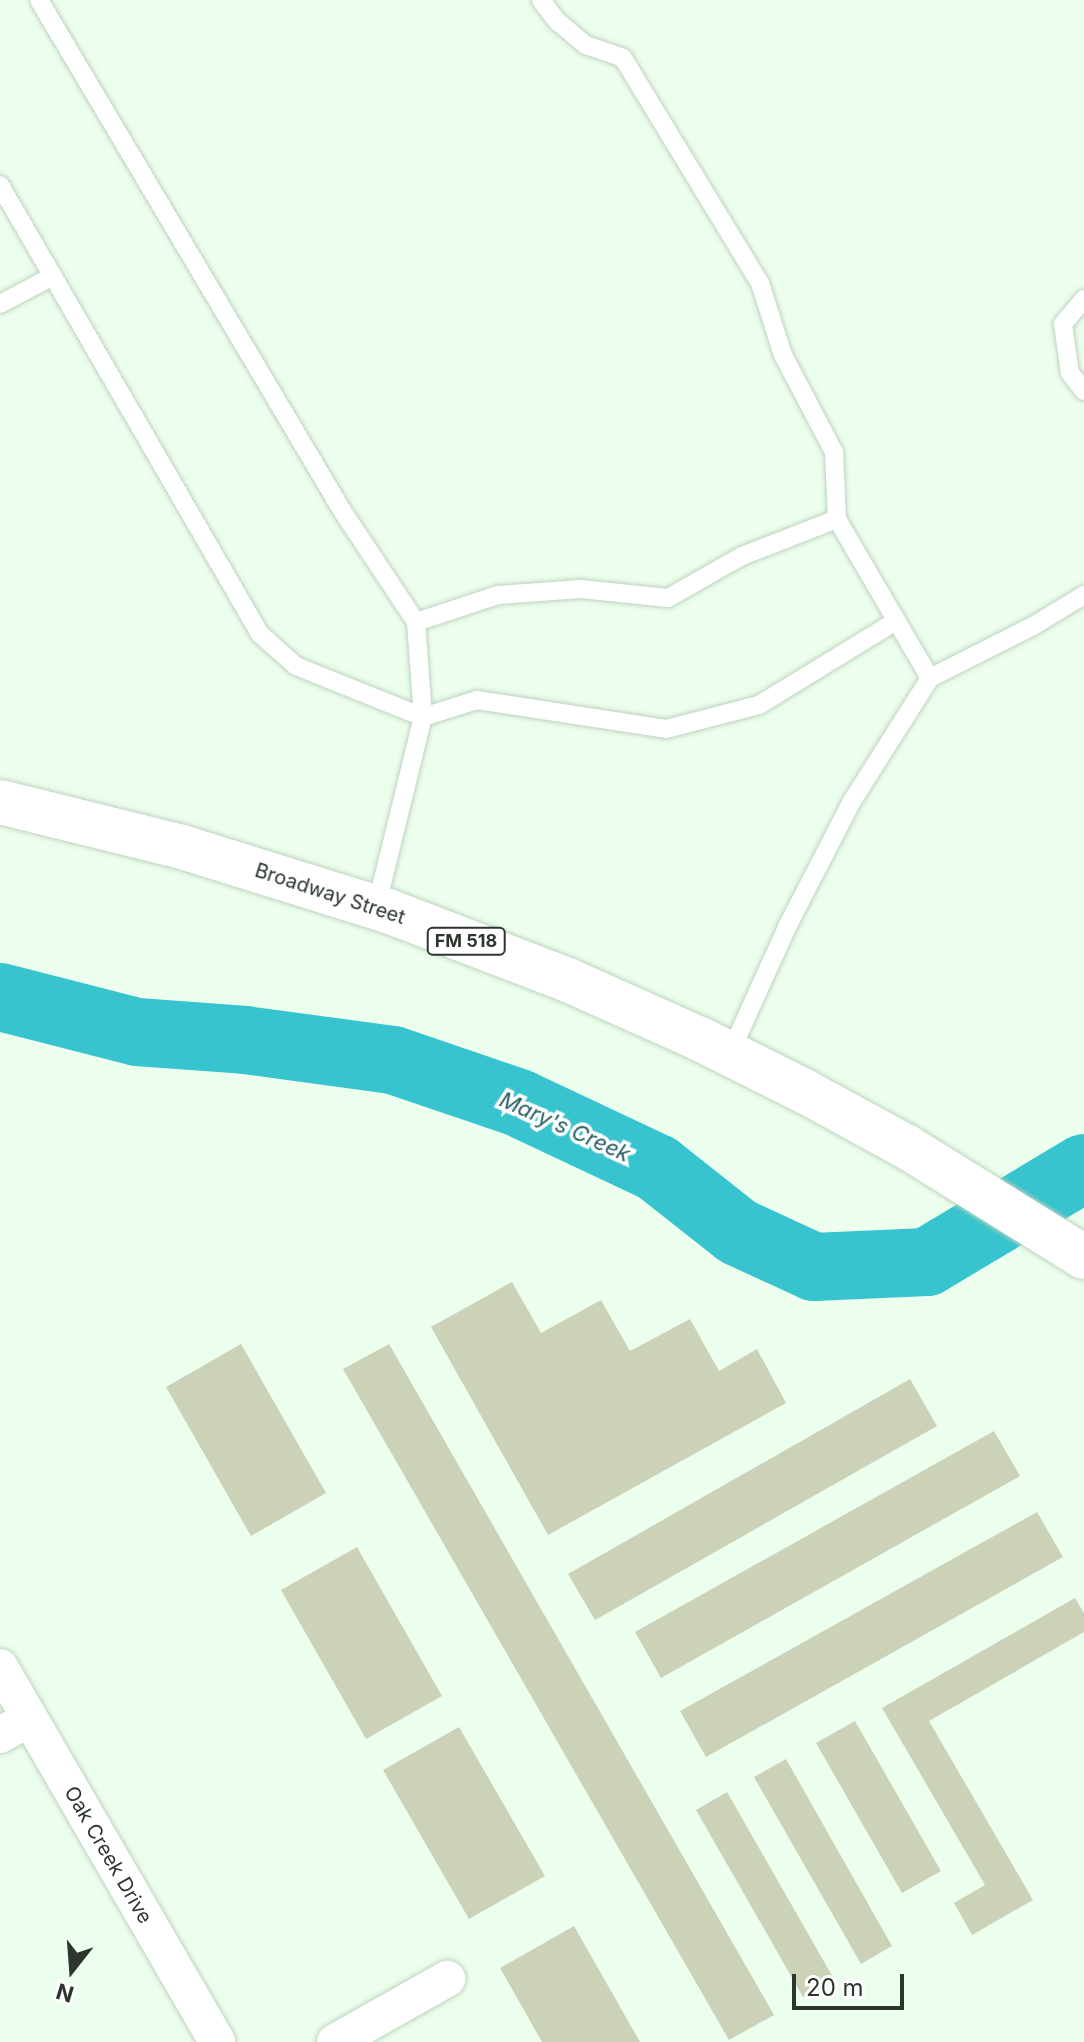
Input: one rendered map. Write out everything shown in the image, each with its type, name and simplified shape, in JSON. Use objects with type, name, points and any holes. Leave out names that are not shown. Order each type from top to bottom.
[{"type":"main road","name":"Broadway Street","points":[[0,802],[182,847],[376,908],[568,980],[730,1053],[907,1147],[1084,1257]]},
{"type":"street","name":"Oak Creek Drive","points":[[0,1667],[15,1727],[217,2042]]},
{"type":"street","points":[[335,2042],[447,1979]]},
{"type":"lane","points":[[39,0],[343,512],[416,622],[423,717],[376,908]]},
{"type":"lane","points":[[541,0],[557,21],[586,45],[623,58],[760,283],[783,355],[834,452],[837,519],[930,678]]},
{"type":"lane","points":[[0,185],[260,634],[296,666],[423,717],[477,700],[666,729],[759,705],[896,621]]},
{"type":"lane","points":[[0,304],[53,276]]},
{"type":"lane","points":[[1084,299],[1063,324],[1070,373],[1084,391]]},
{"type":"lane","points":[[416,622],[498,595],[581,589],[668,598],[742,556],[837,519]]},
{"type":"lane","points":[[730,1053],[788,925],[852,801],[930,678],[1033,626],[1084,595]]},
{"type":"building","points":[[512,1282],[541,1333],[601,1300],[630,1351],[690,1319],[719,1371],[757,1349],[786,1403],[548,1535],[431,1327]]},
{"type":"building","points":[[241,1344],[326,1493],[251,1536],[166,1387]]},
{"type":"building","points":[[389,1344],[774,2015],[729,2040],[343,1369]]},
{"type":"building","points":[[910,1379],[937,1426],[595,1620],[568,1574]]},
{"type":"building","points":[[994,1431],[1020,1476],[661,1678],[635,1632]]},
{"type":"building","points":[[1037,1512],[1063,1557],[706,1757],[680,1711]]},
{"type":"building","points":[[357,1547],[442,1696],[366,1739],[281,1590]]},
{"type":"building","points":[[1075,1598],[1084,1613],[1084,1632],[929,1721],[1033,1900],[972,1935],[954,1903],[985,1885],[882,1708]]},
{"type":"building","points":[[855,1721],[941,1871],[902,1893],[816,1743]]},
{"type":"building","points":[[459,1727],[545,1876],[469,1919],[383,1770]]},
{"type":"building","points":[[786,1759],[892,1946],[861,1964],[754,1777]]},
{"type":"building","points":[[727,1792],[834,1979],[803,1997],[696,1810]]},
{"type":"building","points":[[574,1926],[640,2042],[542,2042],[500,1968]]},
{"type":"waterway","name":"Mary's Creek","points":[[0,997],[137,1032],[245,1040],[393,1060],[519,1103],[657,1168],[738,1232],[814,1267],[927,1262],[1084,1168]]}]
